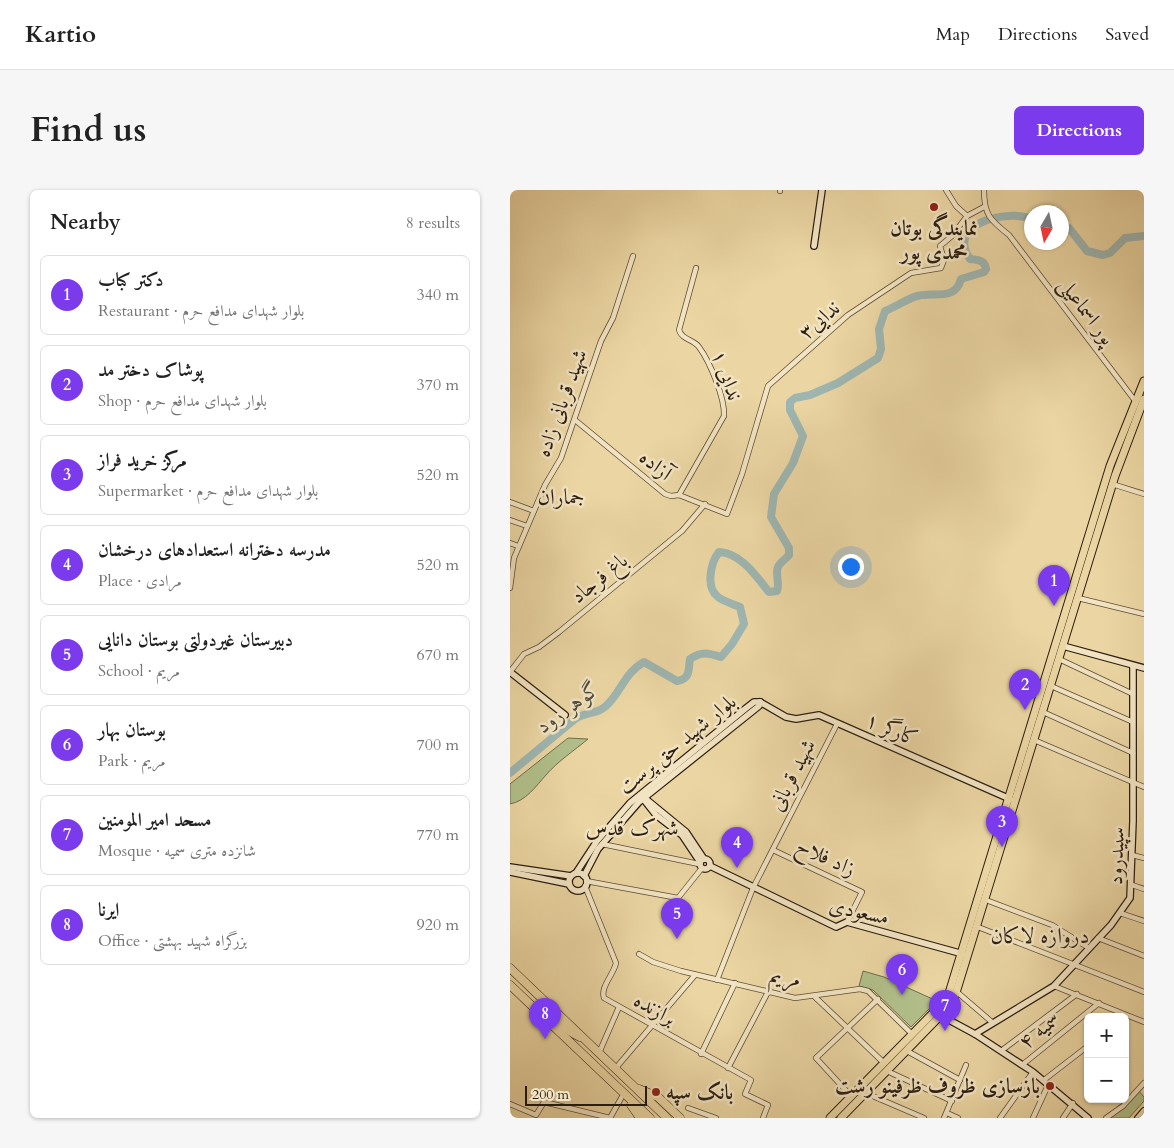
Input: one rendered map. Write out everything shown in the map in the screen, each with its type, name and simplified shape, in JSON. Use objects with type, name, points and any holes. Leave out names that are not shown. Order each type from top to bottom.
[{"type":"highway","points":[[510,968],[645,1116]]},
{"type":"highway","points":[[510,985],[531,1005],[585,1039],[667,1118]]},
{"type":"highway","points":[[636,1088],[658,1097],[680,1118]]},
{"type":"main road","points":[[830,1118],[912,1034],[941,1014],[962,954],[1052,671],[1110,466],[1144,381]]},
{"type":"main road","points":[[841,1118],[907,1051],[941,1014],[957,992],[1051,686],[1052,671],[1059,659],[1112,484],[1144,399]]},
{"type":"street","points":[[814,246],[822,190]]},
{"type":"street","points":[[946,190],[956,206],[967,216]]},
{"type":"street","points":[[984,191],[985,209]]},
{"type":"street","name":"ندایی۳","points":[[727,514],[742,474],[768,386],[848,315],[872,298],[911,274],[941,268],[944,260],[940,246],[952,236],[967,216],[985,209]]},
{"type":"street","name":"پور اسماعیلی","points":[[985,209],[1000,228],[1009,235],[1136,402]]},
{"type":"street","name":"شهید قربانی زاده","points":[[510,588],[514,558],[518,546],[561,458],[601,341],[613,318],[633,256]]},
{"type":"street","name":"ندایی ۱","points":[[679,495],[724,416],[724,403],[704,356],[698,346],[681,336],[678,330],[696,268]]},
{"type":"street","name":"آزاده","points":[[575,420],[665,494],[671,496],[679,495],[727,514]]},
{"type":"street","points":[[1112,484],[1144,494]]},
{"type":"street","points":[[510,502],[534,511]]},
{"type":"street","name":"باغ فرجاد","points":[[510,672],[524,654],[539,647],[559,632],[682,532],[705,504]]},
{"type":"street","points":[[510,520],[527,526]]},
{"type":"street","points":[[510,543],[518,546]]},
{"type":"street","points":[[1078,598],[1144,614]]},
{"type":"street","points":[[1063,646],[1144,668]]},
{"type":"street","points":[[1059,659],[1133,694]]},
{"type":"street","name":"سپیدرود","points":[[975,1034],[1054,986],[1120,913],[1130,898],[1132,885],[1133,666]]},
{"type":"street","points":[[510,672],[565,715]]},
{"type":"street","points":[[1051,686],[1133,722]]},
{"type":"street","name":"کارگر ۱","points":[[760,702],[786,717],[796,719],[819,716],[1010,799]]},
{"type":"street","name":"بلوار شهید حق پرست","points":[[573,875],[610,829],[641,796],[680,764],[759,706],[760,702]]},
{"type":"street","points":[[1043,712],[1132,753]]},
{"type":"street","name":"شهید قربانی","points":[[717,980],[753,888],[837,724]]},
{"type":"street","points":[[1034,740],[1144,787]]},
{"type":"street","points":[[641,796],[660,815],[686,832],[701,864]]},
{"type":"street","name":"بلوار شهید حق پرست","points":[[585,881],[588,864],[610,829]]},
{"type":"street","points":[[602,844],[701,864]]},
{"type":"street","name":"زاد فلاح","points":[[773,850],[862,892],[847,922]]},
{"type":"street","points":[[1132,855],[1144,858]]},
{"type":"street","name":"مسعودی","points":[[701,864],[709,862],[710,866],[836,927],[847,922],[962,954]]},
{"type":"street","points":[[510,867],[573,875],[585,881],[678,898],[701,864]]},
{"type":"street","points":[[510,872],[570,884],[573,889],[578,890],[585,881]]},
{"type":"street","points":[[570,884],[573,875]]},
{"type":"street","name":"برازنده","points":[[585,881],[616,963],[602,994],[604,998],[701,1054],[751,1080],[745,1094],[768,1105],[763,1118]]},
{"type":"street","points":[[1132,885],[1144,889]]},
{"type":"street","points":[[986,900],[1052,925],[1089,948]]},
{"type":"street","points":[[1120,913],[1144,921]]},
{"type":"street","points":[[978,926],[1074,966],[1144,992]]},
{"type":"street","points":[[1098,938],[1144,956]]},
{"type":"street","name":"مریم","points":[[639,954],[653,962],[695,975],[795,998],[815,997],[860,989],[868,991],[912,1034]]},
{"type":"street","points":[[616,1069],[695,975]]},
{"type":"street","points":[[701,1054],[735,983]]},
{"type":"street","points":[[1054,986],[1120,1013]]},
{"type":"street","points":[[728,1068],[768,992]]},
{"type":"street","points":[[957,992],[993,1023]]},
{"type":"street","points":[[1001,1050],[1076,994]]},
{"type":"street","points":[[815,997],[884,1063]]},
{"type":"street","points":[[851,1096],[816,1058],[878,999]]},
{"type":"street","name":"سمیه ۴","points":[[1022,1065],[1099,1003]]},
{"type":"street","points":[[599,1053],[619,1007]]},
{"type":"street","points":[[941,1014],[1001,1050],[1033,1072],[1073,1103],[1088,1118]]},
{"type":"street","points":[[1129,1017],[1144,1022]]},
{"type":"street","points":[[1033,1118],[1046,1082],[1084,1049]]},
{"type":"street","points":[[907,1051],[960,1080]]},
{"type":"street","points":[[944,1118],[966,1066]]},
{"type":"street","points":[[887,1071],[952,1100]]},
{"type":"street","points":[[1000,1118],[1033,1072]]},
{"type":"street","points":[[1106,1118],[1123,1106],[1144,1083]]},
{"type":"street","points":[[867,1092],[924,1118]]},
{"type":"street","points":[[510,1104],[536,1114],[544,1102],[610,1118],[624,1094]]},
{"type":"street","points":[[1063,1118],[1073,1103]]},
{"type":"street","points":[[688,1108],[716,1118]]},
{"type":"street","points":[[1138,1118],[1144,1111]]},
{"type":"street","points":[[947,1113],[958,1118]]},
{"type":"street","points":[[588,1118],[592,1114]]},
{"type":"green space","points":[[568,738],[588,739],[556,765],[526,796],[510,804],[510,784]]},
{"type":"green space","points":[[863,971],[884,977],[937,1001],[911,1027],[873,990],[859,986]]},
{"type":"green space","points":[[1138,1090],[1144,1097],[1144,1101],[1129,1118],[1104,1118],[1122,1103],[1129,1103],[1129,1097]]},
{"type":"waterway","name":"گوهر رود","points":[[510,773],[575,719],[605,707],[633,671],[644,662],[677,681],[687,676],[690,659],[694,656],[712,654],[721,657],[732,644],[744,624],[740,607],[725,601],[714,593],[710,581],[716,556],[719,552],[734,556],[747,566],[769,592],[777,591],[778,567],[789,555],[789,548],[771,517],[774,494],[793,463],[803,436],[790,410],[790,402],[795,398],[810,395],[838,383],[878,358],[881,349],[879,329],[885,311],[914,297],[954,291],[961,279],[984,272],[986,269],[984,264],[981,261],[970,259],[965,247],[966,236],[972,228],[995,218],[1024,217]]},
{"type":"waterway","name":"گوهر رود","points":[[1069,228],[1087,251],[1103,255],[1110,253],[1125,238],[1144,236]]},
{"type":"place","name":"نمایندگی بوتان محمدی پور","points":[[934,207]]},
{"type":"place","name":"دکتر کباب","points":[[1054,606]]},
{"type":"place","name":"پوشاک دختر مد","points":[[1025,710]]},
{"type":"place","name":"مرکز خرید فراز","points":[[1002,847]]},
{"type":"place","name":"مدرسه دخترانه استعدادهای درخشان","points":[[737,868]]},
{"type":"place","name":"دبیرستان غیردولتی بوستان دانایی","points":[[677,939]]},
{"type":"place","name":"بوستان بهار","points":[[902,995]]},
{"type":"place","name":"مسحد امیر المومنین","points":[[945,1031]]},
{"type":"place","name":"ایرنا","points":[[545,1039]]},
{"type":"place","name":"بازسازی ظروف ظرفینو رشت","points":[[1050,1086]]},
{"type":"place","name":"بانک سپه","points":[[656,1092]]},
{"type":"district","name":"جماران","points":[[561,496]]},
{"type":"district","name":"شهرک قدس","points":[[632,827]]},
{"type":"district","name":"دروازه لاکان","points":[[1040,935]]}]
